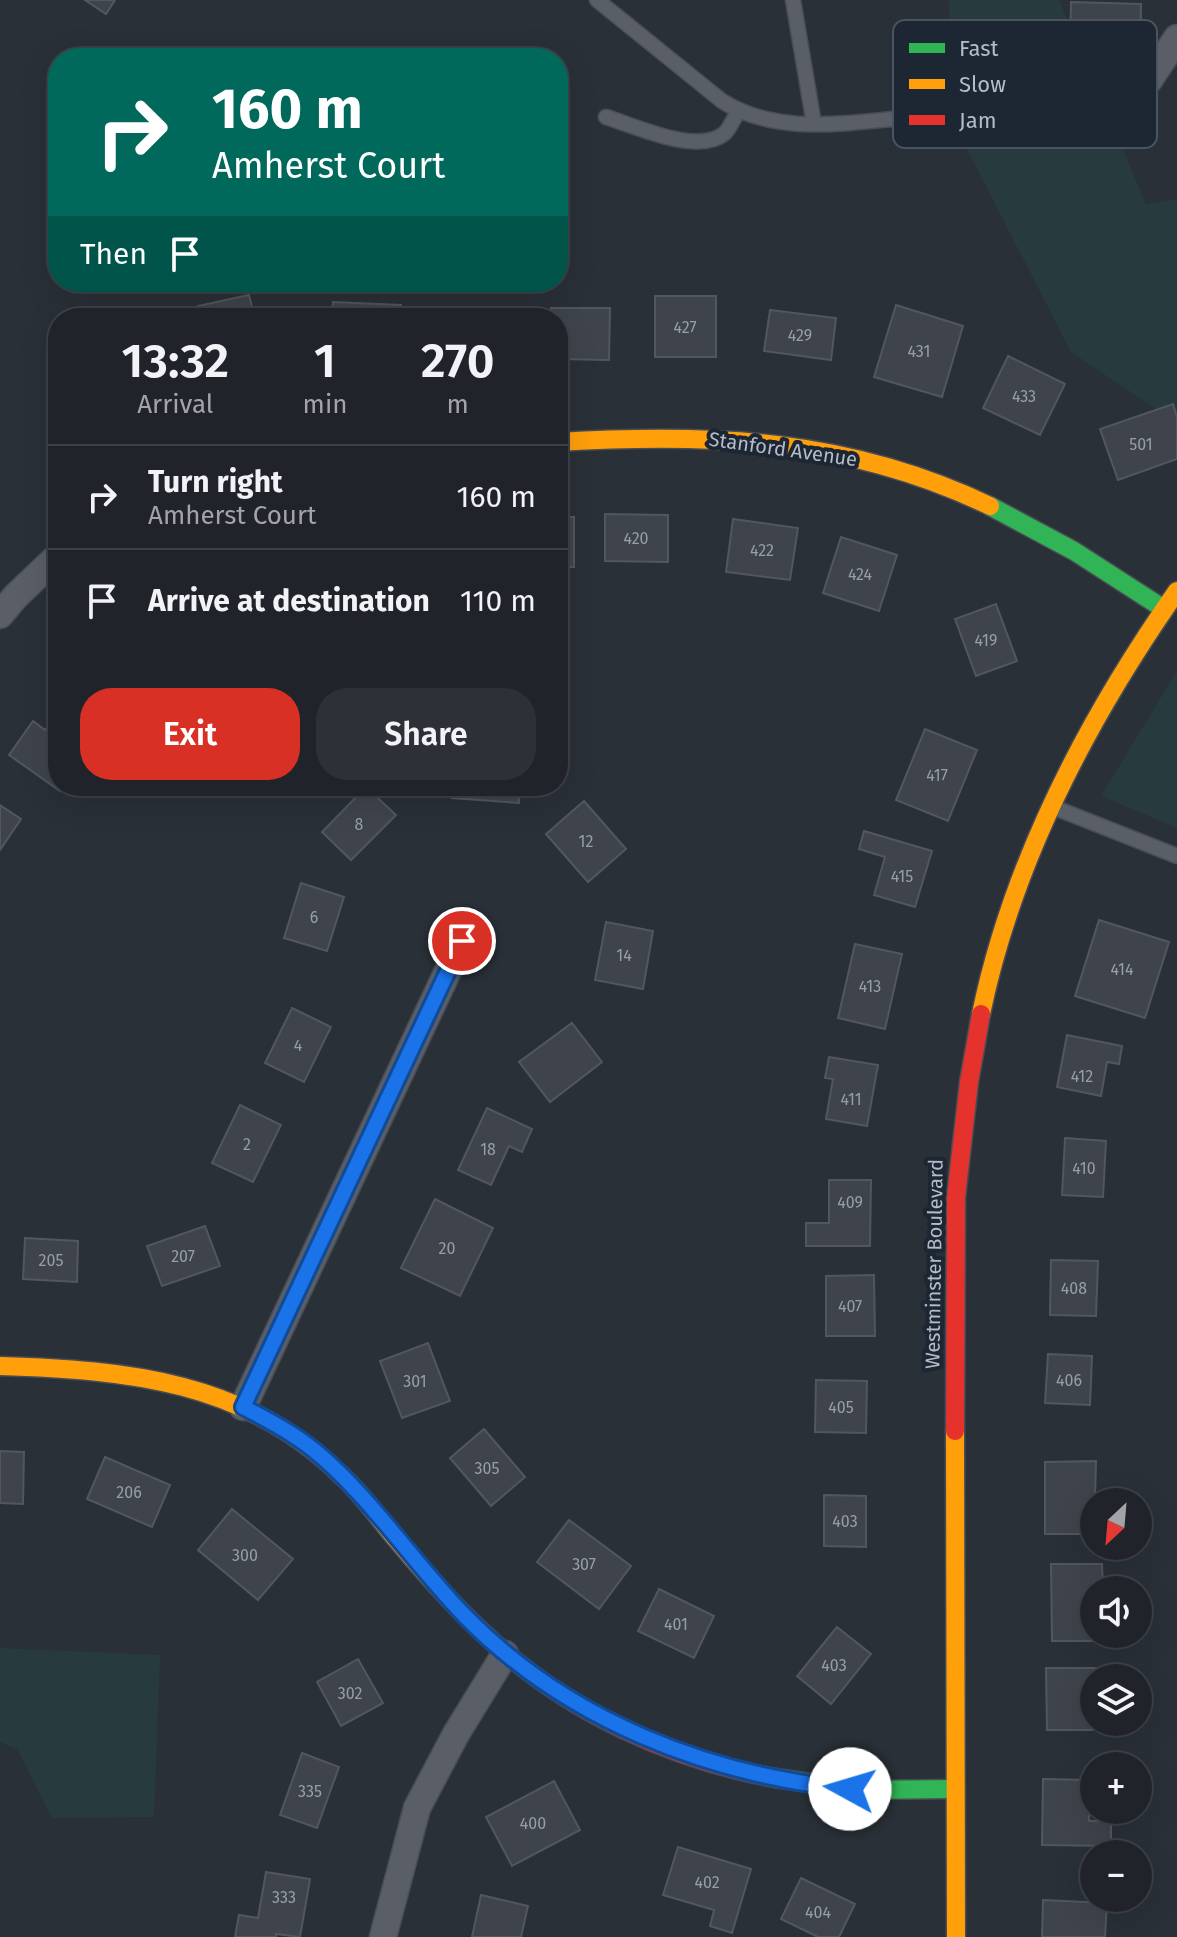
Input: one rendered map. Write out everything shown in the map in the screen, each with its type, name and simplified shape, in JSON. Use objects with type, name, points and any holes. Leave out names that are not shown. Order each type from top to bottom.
[{"type":"street","points":[[1157,68],[1177,38]]},
{"type":"street","name":"Stanford Avenue","points":[[568,442],[715,438],[816,449],[865,460],[953,489],[1046,535],[1110,571],[1164,609]]},
{"type":"street","points":[[0,615],[48,566]]},
{"type":"street","name":"Westminster Boulevard","points":[[956,1937],[953,1281],[959,1150],[978,1028],[1009,914],[1052,807],[1102,706],[1177,591]]},
{"type":"street","points":[[243,1407],[462,941]]},
{"type":"street","points":[[0,1366],[117,1371],[199,1389],[243,1407],[282,1428],[315,1451],[341,1475],[429,1577],[505,1654],[545,1684],[594,1714],[702,1759],[760,1776],[850,1789],[955,1789]]},
{"type":"street","points":[[383,1937],[417,1808],[456,1734],[505,1654]]},
{"type":"lane","points":[[597,0],[738,112],[769,121],[814,124],[893,118]]},
{"type":"lane","points":[[793,0],[814,124]]},
{"type":"lane","points":[[606,117],[688,142],[705,142],[725,133],[738,112]]},
{"type":"lane","points":[[1052,807],[1177,856]]},
{"type":"green space","points":[[949,0],[1059,0],[1068,20],[949,20]]},
{"type":"green space","points":[[966,148],[1122,148],[1146,204],[1177,199],[1177,423],[1071,352]]},
{"type":"green space","points":[[1177,671],[1177,828],[1101,796]]},
{"type":"green space","points":[[0,1648],[160,1655],[154,1817],[52,1818],[18,1750],[0,1742]]},
{"type":"building","points":[[85,0],[115,0],[106,14]]},
{"type":"building","points":[[1071,2],[1141,4],[1141,20],[1071,20]]},
{"type":"building","points":[[249,295],[252,308],[198,308]]},
{"type":"building","points":[[655,296],[716,296],[716,357],[655,357]]},
{"type":"building","points":[[333,302],[401,305],[401,308],[333,308]]},
{"type":"building","points":[[896,305],[963,326],[942,397],[874,377]]},
{"type":"building","points":[[568,308],[610,308],[609,360],[568,359]]},
{"type":"building","points":[[770,310],[836,318],[831,360],[764,351]]},
{"type":"building","points":[[1008,356],[1065,384],[1040,435],[983,408]]},
{"type":"building","points":[[1173,404],[1177,417],[1177,459],[1118,480],[1100,429]]},
{"type":"building","points":[[605,514],[668,515],[668,562],[605,561]]},
{"type":"building","points":[[568,517],[574,517],[574,567],[568,567]]},
{"type":"building","points":[[733,519],[798,528],[790,580],[726,572]]},
{"type":"building","points":[[841,537],[897,555],[879,611],[823,593]]},
{"type":"building","points":[[996,604],[1017,661],[976,676],[955,619]]},
{"type":"building","points":[[33,721],[45,730],[48,726],[48,783],[9,755]]},
{"type":"building","points":[[925,729],[977,750],[948,821],[896,800]]},
{"type":"building","points":[[357,796],[376,796],[396,815],[351,860],[322,832]]},
{"type":"building","points":[[452,796],[519,796],[519,803]]},
{"type":"building","points":[[584,801],[626,849],[588,882],[546,834]]},
{"type":"building","points":[[0,805],[21,819],[0,850]]},
{"type":"building","points":[[864,831],[932,851],[915,907],[874,895],[885,857],[859,849]]},
{"type":"building","points":[[301,883],[344,897],[327,951],[284,938]]},
{"type":"building","points":[[1099,920],[1169,942],[1145,1018],[1075,996]]},
{"type":"building","points":[[606,922],[653,931],[643,989],[595,980]]},
{"type":"building","points":[[855,944],[902,954],[885,1029],[838,1018]]},
{"type":"building","points":[[292,1008],[331,1027],[304,1082],[265,1063]]},
{"type":"building","points":[[572,1023],[602,1062],[550,1102],[519,1062]]},
{"type":"building","points":[[1067,1035],[1122,1046],[1119,1064],[1107,1062],[1101,1096],[1057,1087]]},
{"type":"building","points":[[829,1057],[878,1065],[867,1126],[826,1119],[833,1079],[825,1078]]},
{"type":"building","points":[[240,1105],[281,1125],[253,1182],[212,1163]]},
{"type":"building","points":[[487,1108],[532,1129],[522,1152],[509,1146],[491,1185],[458,1170]]},
{"type":"building","points":[[1065,1138],[1106,1141],[1103,1197],[1062,1195]]},
{"type":"building","points":[[829,1180],[871,1180],[870,1246],[806,1246],[806,1223],[829,1223]]},
{"type":"building","points":[[435,1199],[493,1228],[460,1296],[401,1268]]},
{"type":"building","points":[[205,1226],[220,1266],[162,1286],[147,1246]]},
{"type":"building","points":[[25,1238],[78,1241],[77,1282],[23,1279]]},
{"type":"building","points":[[1051,1260],[1098,1261],[1096,1316],[1050,1315]]},
{"type":"building","points":[[874,1275],[875,1336],[826,1336],[826,1276]]},
{"type":"building","points":[[428,1343],[450,1401],[402,1418],[380,1361]]},
{"type":"building","points":[[1048,1354],[1092,1356],[1090,1405],[1045,1403]]},
{"type":"building","points":[[816,1380],[867,1381],[866,1433],[815,1432]]},
{"type":"building","points":[[484,1429],[525,1477],[491,1506],[450,1458]]},
{"type":"building","points":[[0,1451],[24,1452],[23,1504],[0,1503]]},
{"type":"building","points":[[105,1457],[170,1485],[152,1527],[87,1499]]},
{"type":"building","points":[[1096,1461],[1095,1488],[1080,1488],[1080,1534],[1045,1534],[1045,1462]]},
{"type":"building","points":[[824,1495],[866,1496],[866,1547],[824,1546]]},
{"type":"building","points":[[232,1509],[293,1559],[258,1600],[198,1550]]},
{"type":"building","points":[[569,1520],[631,1566],[599,1609],[537,1562]]},
{"type":"building","points":[[1051,1564],[1102,1564],[1102,1576],[1080,1576],[1080,1641],[1052,1641]]},
{"type":"building","points":[[659,1589],[714,1616],[694,1658],[638,1631]]},
{"type":"building","points":[[837,1627],[871,1654],[831,1704],[797,1676]]},
{"type":"building","points":[[358,1659],[383,1703],[341,1726],[317,1682]]},
{"type":"building","points":[[1046,1668],[1080,1668],[1080,1730],[1047,1730]]},
{"type":"building","points":[[302,1753],[339,1767],[317,1828],[280,1815]]},
{"type":"building","points":[[1043,1779],[1080,1780],[1080,1824],[1111,1824],[1111,1840],[1080,1840],[1080,1846],[1042,1845]]},
{"type":"building","points":[[554,1781],[580,1830],[512,1866],[486,1817]]},
{"type":"building","points":[[678,1847],[751,1869],[732,1933],[710,1926],[714,1910],[663,1895]]},
{"type":"building","points":[[266,1872],[310,1879],[300,1937],[276,1934],[276,1937],[235,1937],[239,1915],[258,1918]]},
{"type":"building","points":[[801,1878],[855,1904],[839,1937],[818,1937],[781,1919]]},
{"type":"building","points":[[481,1895],[528,1906],[521,1937],[472,1937]]},
{"type":"building","points":[[1043,1900],[1080,1902],[1080,1912],[1106,1912],[1105,1937],[1042,1937]]},
{"type":"traffic: fast","points":[[990,506],[1074,551],[1164,609]]},
{"type":"traffic: fast","points":[[775,1778],[860,1790],[955,1789]]},
{"type":"traffic: slow","points":[[568,441],[725,440],[832,453],[937,483],[990,506]]},
{"type":"traffic: slow","points":[[981,1014],[1013,901],[1058,792],[1113,689],[1177,591]]},
{"type":"traffic: slow","points":[[0,1366],[139,1378],[183,1387],[266,1419],[305,1444],[350,1483],[431,1580],[493,1642]]},
{"type":"traffic: slow","points":[[955,1431],[956,1937]]},
{"type":"traffic: jam","points":[[955,1431],[956,1197],[969,1082],[981,1014]]},
{"type":"traffic: jam","points":[[493,1642],[555,1691],[624,1730],[698,1759],[775,1778]]},
{"type":"route","points":[[462,941],[243,1407],[282,1428],[315,1451],[341,1475],[467,1618],[505,1654],[545,1684],[594,1714],[702,1759],[760,1776],[850,1789]]}]
